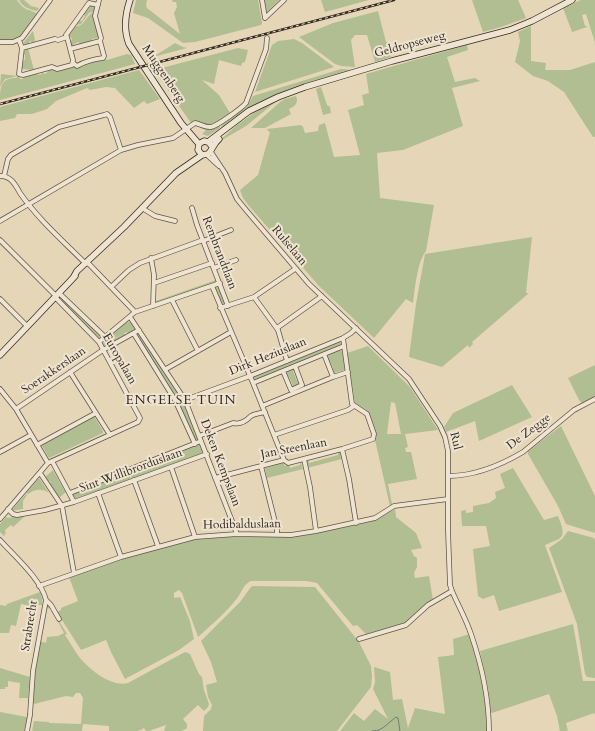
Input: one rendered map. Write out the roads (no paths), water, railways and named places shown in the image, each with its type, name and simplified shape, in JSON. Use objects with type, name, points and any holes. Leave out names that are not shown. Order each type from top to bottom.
[{"type":"main road","name":"Muggenberg","points":[[131,0],[124,22],[129,44],[165,99],[205,148]]},
{"type":"main road","name":"Geldropseweg","points":[[1,353],[56,295],[98,255],[104,246],[181,169],[252,110],[278,97],[305,87],[392,61],[510,30],[532,22],[572,0]]},
{"type":"street","points":[[0,42],[10,43],[19,40],[24,36],[50,0]]},
{"type":"street","points":[[262,0],[265,18],[284,0]]},
{"type":"street","points":[[98,2],[95,16],[101,38],[100,41],[104,56],[103,58],[82,62],[78,66],[73,63],[67,37],[66,35],[89,3],[98,2]]},
{"type":"street","points":[[22,48],[67,37]]},
{"type":"street","points":[[0,221],[121,150],[173,138],[195,123],[207,127],[214,126],[245,105],[266,49],[267,38]]},
{"type":"street","points":[[19,40],[22,48],[19,74],[24,75],[52,67],[57,69],[72,65],[73,63]]},
{"type":"street","points":[[70,49],[100,41]]},
{"type":"street","points":[[121,150],[110,117],[107,114],[59,127],[11,155],[2,176],[11,180],[28,205],[135,312]]},
{"type":"street","name":"Rulselaan","points":[[205,148],[228,178],[241,205],[295,269],[356,328]]},
{"type":"street","points":[[142,208],[155,216],[175,221]]},
{"type":"street","name":"Rembrandtlaan","points":[[192,208],[228,306]]},
{"type":"street","points":[[111,287],[140,263],[231,230]]},
{"type":"street","points":[[0,240],[56,295]]},
{"type":"street","points":[[151,258],[154,283],[153,306]]},
{"type":"street","points":[[214,268],[236,260]]},
{"type":"street","points":[[154,283],[212,263]]},
{"type":"street","points":[[220,308],[254,298],[295,269]]},
{"type":"street","points":[[99,342],[135,312],[220,283]]},
{"type":"street","name":"Rembrandtlaan","points":[[212,286],[284,460]]},
{"type":"street","name":"Europalaan","points":[[56,295],[105,337]]},
{"type":"street","name":"Europalaan","points":[[56,295],[99,342],[140,416],[140,420],[110,435]]},
{"type":"street","points":[[277,328],[322,296]]},
{"type":"street","points":[[254,298],[280,333],[287,361]]},
{"type":"street","points":[[0,299],[27,326]]},
{"type":"street","points":[[172,300],[184,320],[198,351]]},
{"type":"street","name":"Deken Kempslaan","points":[[130,317],[166,369],[185,400],[237,534]]},
{"type":"street","name":"Dirk Heziuslaan","points":[[185,400],[250,376],[343,338],[356,328]]},
{"type":"street","name":"Rul","points":[[356,328],[409,379],[440,426],[446,438],[448,451],[448,561],[452,591],[471,632],[479,660],[486,687],[489,710],[489,731]]},
{"type":"street","name":"Soerakkerslaan","points":[[16,409],[103,350],[139,330]]},
{"type":"street","points":[[166,369],[231,332]]},
{"type":"street","name":"Deken Kempslaan","points":[[134,334],[178,405],[195,444]]},
{"type":"street","points":[[274,435],[348,410],[354,406],[351,400],[343,338]]},
{"type":"street","name":"Dirk Heziuslaan","points":[[253,383],[344,346]]},
{"type":"street","name":"Dirk Heziuslaan","points":[[324,354],[333,377]]},
{"type":"street","name":"Dirk Heziuslaan","points":[[283,371],[291,390],[302,386],[294,366]]},
{"type":"street","points":[[0,519],[50,462],[110,435],[70,372]]},
{"type":"street","points":[[262,406],[348,372]]},
{"type":"street","points":[[0,389],[16,409],[37,445],[70,493],[74,502]]},
{"type":"street","name":"De Zegge","points":[[448,476],[469,474],[514,457],[523,452],[574,410],[595,399]]},
{"type":"street","name":"Jan Steenlaan","points":[[215,478],[284,460],[288,463],[371,440],[374,437],[374,434],[368,414],[354,406]]},
{"type":"street","name":"Sint Willibrorduslaan","points":[[70,493],[195,444],[200,439],[219,428],[232,423],[237,424],[248,420],[251,416],[265,412]]},
{"type":"street","points":[[37,445],[96,413]]},
{"type":"street","points":[[0,452],[31,435]]},
{"type":"street","points":[[342,449],[349,479],[356,523]]},
{"type":"street","name":"Sint Willibrorduslaan","points":[[8,509],[13,514],[17,515],[62,506],[207,454]]},
{"type":"street","points":[[304,459],[316,531]]},
{"type":"street","points":[[261,466],[277,534]]},
{"type":"street","points":[[171,467],[195,536]]},
{"type":"street","points":[[40,473],[62,506],[74,573]]},
{"type":"street","points":[[134,480],[158,546]]},
{"type":"street","points":[[98,493],[121,557]]},
{"type":"street","name":"Hodibalduslaan","points":[[39,586],[121,557],[195,536],[237,534],[291,535],[375,518],[394,506],[448,499]]},
{"type":"street","name":"Strabrecht","points":[[0,540],[31,575],[39,586],[46,600],[33,671],[30,715],[27,731]]},
{"type":"street","points":[[359,639],[406,625],[428,605],[452,591]]},
{"type":"street","points":[[46,600],[51,605],[59,619]]},
{"type":"waterway","points":[[372,731],[379,730],[396,717],[398,718],[400,731]]},
{"type":"railway","points":[[0,104],[394,0]]},
{"type":"district","name":"ENGELSE TUIN","points":[[181,401]]}]
